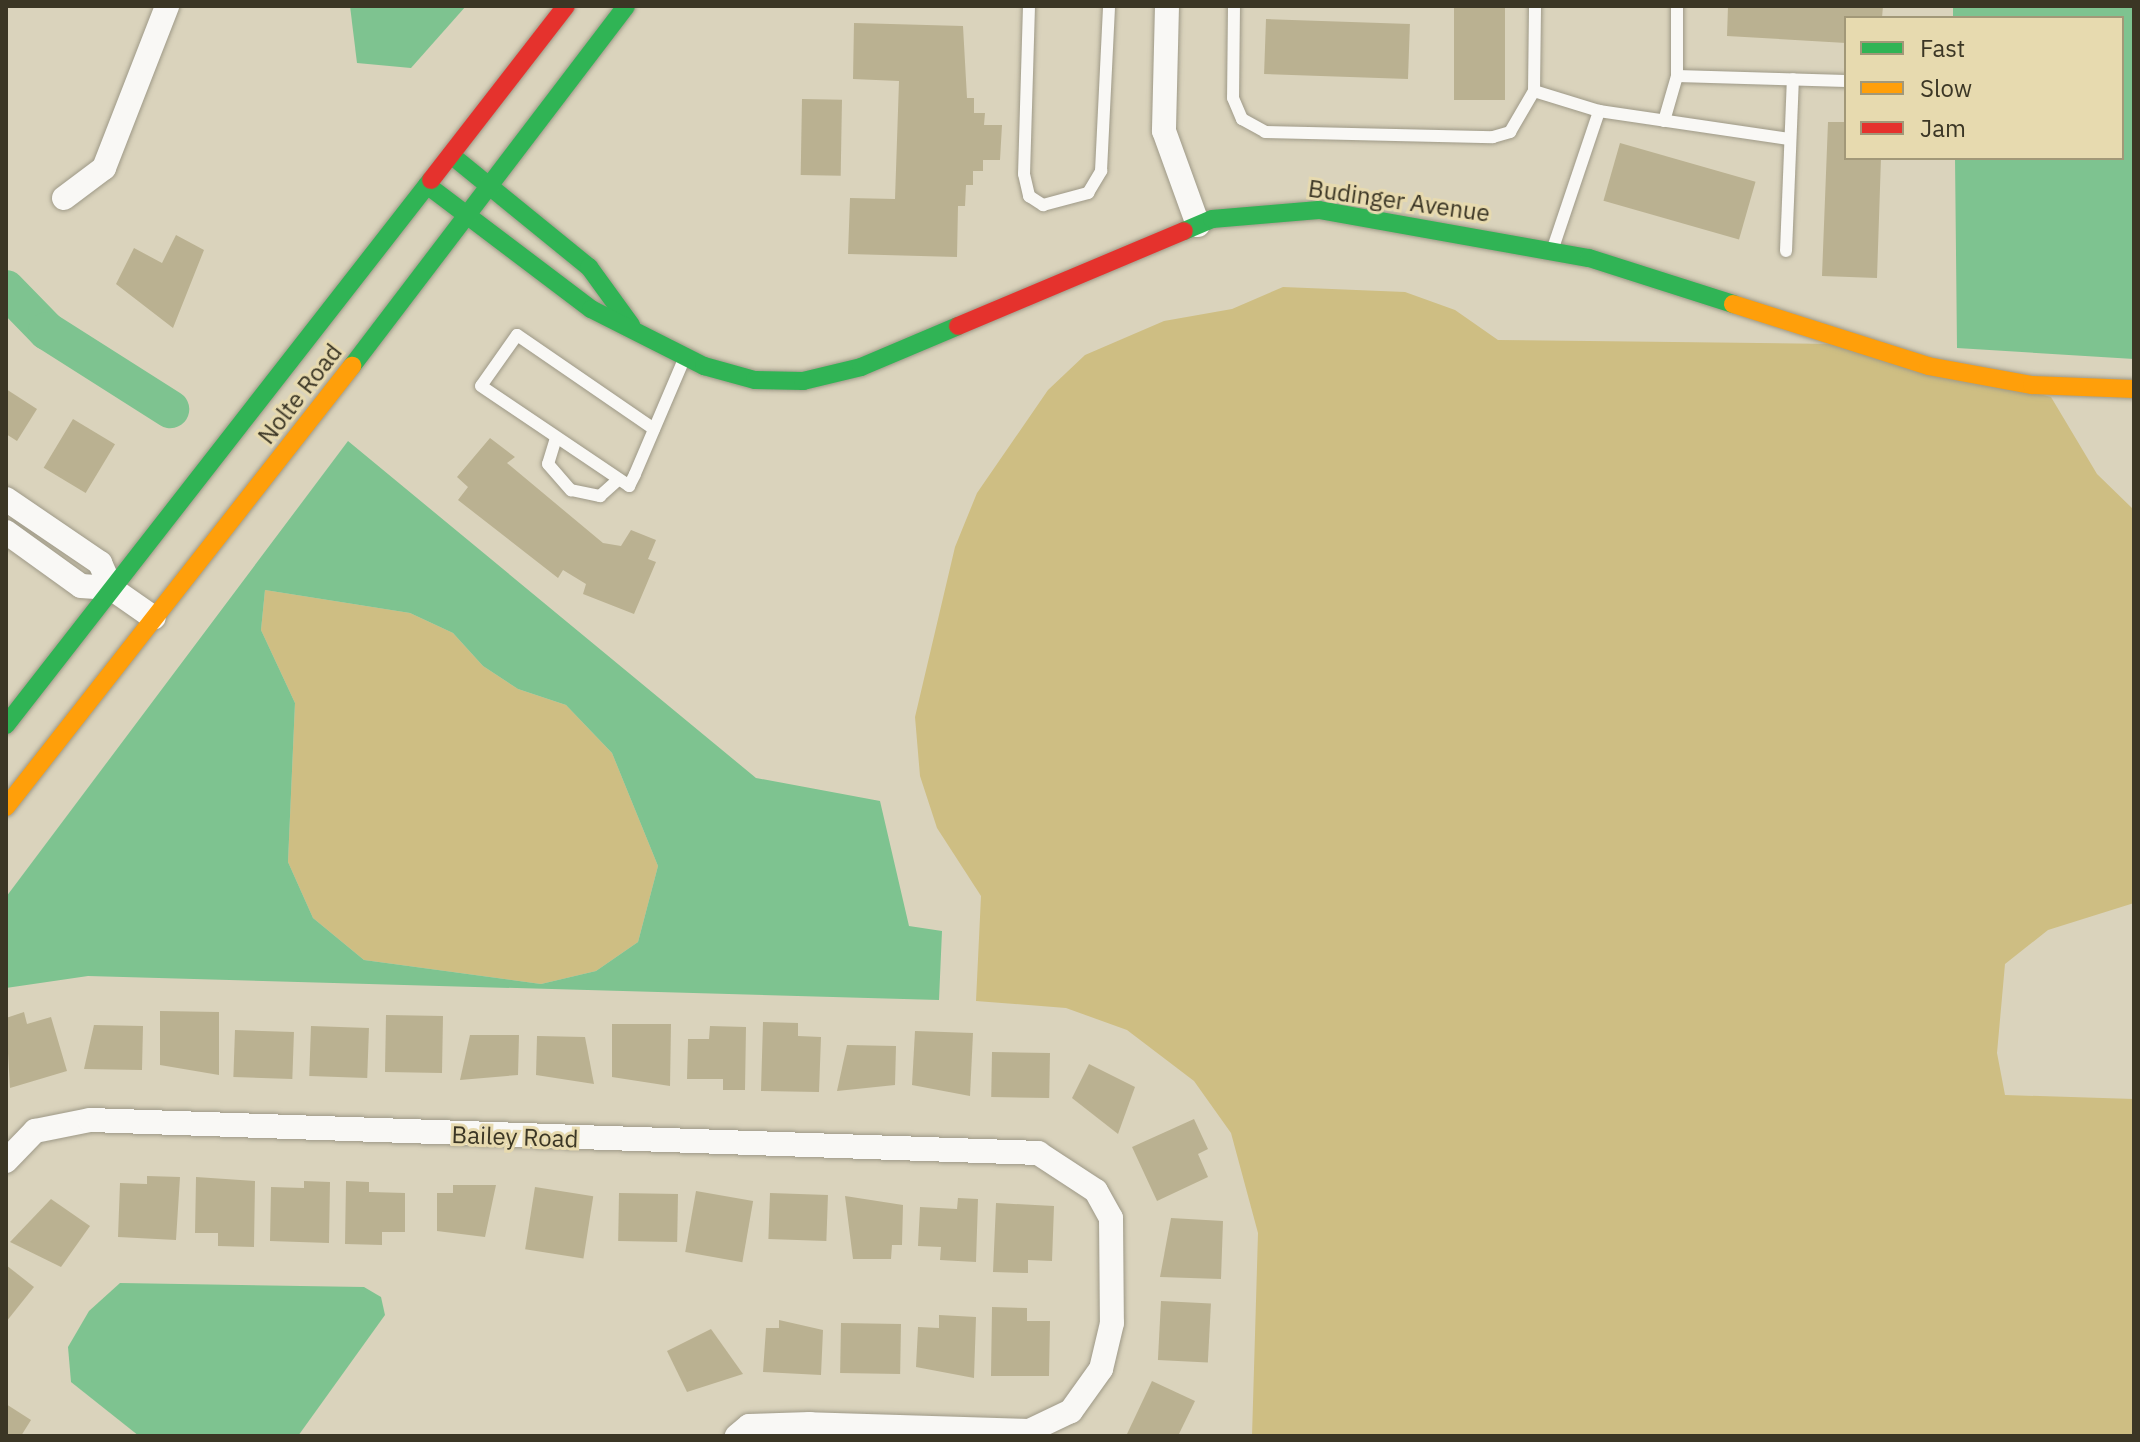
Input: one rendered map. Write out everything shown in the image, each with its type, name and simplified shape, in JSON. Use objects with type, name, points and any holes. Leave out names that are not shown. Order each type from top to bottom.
[{"type":"street","points":[[64,198],[104,168],[167,6]]},
{"type":"street","name":"Nolte Road","points":[[6,725],[566,6]]},
{"type":"street","name":"Nolte Road","points":[[6,807],[493,187],[626,6]]},
{"type":"street","points":[[1167,6],[1164,131],[1198,225]]},
{"type":"street","name":"Budinger Avenue","points":[[451,155],[589,267],[633,327]]},
{"type":"street","name":"Budinger Avenue","points":[[427,185],[591,309],[633,327],[686,356],[755,380],[803,381],[861,367],[1198,225],[1261,211],[1319,210],[1552,251],[1779,313],[1928,366],[2032,385],[2134,389]]},
{"type":"street","points":[[6,499],[100,563],[111,588]]},
{"type":"street","points":[[6,532],[81,586],[111,588],[154,618]]},
{"type":"street","name":"Bailey Road","points":[[6,1161],[35,1131],[90,1120],[1038,1153],[1096,1191],[1111,1218],[1112,1323],[1101,1369],[1071,1411],[1029,1431],[810,1424],[749,1426],[737,1436]]},
{"type":"lane","points":[[1029,6],[1024,174],[1029,196],[1043,205],[1088,193],[1101,171],[1109,6]]},
{"type":"lane","points":[[1234,6],[1233,98],[1242,119],[1265,132],[1493,137],[1510,132],[1534,91],[1535,6]]},
{"type":"lane","points":[[1664,121],[1677,76],[1677,6]]},
{"type":"lane","points":[[1677,76],[1844,81]]},
{"type":"lane","points":[[1786,251],[1793,79]]},
{"type":"lane","points":[[1534,91],[1599,111],[1789,139]]},
{"type":"lane","points":[[1552,251],[1599,111]]},
{"type":"lane","points":[[654,429],[517,335],[481,386],[629,486],[654,429],[686,356]]},
{"type":"lane","points":[[556,438],[548,464],[571,490],[600,496],[618,480]]},
{"type":"shaded area","points":[[350,6],[466,6],[411,68],[357,63]]},
{"type":"shaded area","points":[[1953,6],[2134,6],[2134,359],[1957,348],[1955,160],[2124,160],[2124,16],[1953,16]]},
{"type":"shaded area","points":[[1283,287],[1405,292],[1455,310],[1498,340],[1835,344],[2051,397],[2097,474],[2134,510],[2134,903],[2048,930],[2005,964],[1997,1053],[2005,1095],[2134,1099],[2134,1436],[1252,1436],[1258,1233],[1231,1133],[1194,1081],[1127,1030],[1066,1008],[976,1001],[981,896],[937,828],[920,776],[915,717],[955,547],[977,493],[1048,390],[1085,355],[1164,321],[1232,309]]},
{"type":"shaded area","points":[[348,441],[756,778],[880,801],[909,926],[942,931],[939,1000],[88,976],[6,988],[6,897]],"holes":[[[265,590],[410,613],[453,633],[483,666],[518,689],[566,705],[612,753],[658,866],[638,942],[596,971],[541,984],[364,960],[313,918],[288,862],[295,703],[261,630]]]},
{"type":"shaded area","points":[[265,590],[410,613],[453,633],[483,666],[518,689],[566,705],[612,753],[658,866],[638,942],[596,971],[541,984],[364,960],[313,918],[288,862],[295,703],[261,630]]},
{"type":"shaded area","points":[[120,1283],[364,1287],[381,1297],[385,1315],[298,1436],[139,1436],[71,1382],[68,1347],[89,1311]]},
{"type":"building","points":[[1454,6],[1505,6],[1505,100],[1454,100]]},
{"type":"building","points":[[1728,6],[1883,6],[1882,16],[1844,16],[1844,43],[1727,36]]},
{"type":"building","points":[[1266,19],[1410,24],[1408,79],[1264,74]]},
{"type":"building","points":[[854,23],[963,26],[967,98],[974,98],[974,113],[985,113],[984,125],[1002,125],[1000,160],[983,160],[983,171],[973,171],[973,185],[966,185],[965,206],[958,206],[957,257],[848,254],[850,198],[895,199],[899,81],[853,79]]},
{"type":"building","points":[[802,99],[842,100],[841,176],[801,175]]},
{"type":"building","points":[[1828,122],[1844,122],[1844,160],[1881,160],[1877,278],[1822,276]]},
{"type":"building","points":[[1620,143],[1756,182],[1739,240],[1603,201]]},
{"type":"building","points":[[176,235],[204,250],[173,328],[116,284],[134,248],[162,263]]},
{"type":"building","points":[[6,389],[37,409],[17,441],[6,434]]},
{"type":"building","points":[[73,419],[115,444],[86,493],[44,468]]},
{"type":"building","points":[[490,438],[515,457],[507,463],[603,543],[621,546],[631,530],[656,540],[648,559],[656,562],[634,614],[583,594],[586,584],[563,570],[558,578],[458,500],[468,487],[457,477]]},
{"type":"building","points":[[160,1011],[219,1012],[219,1075],[160,1065]]},
{"type":"building","points":[[24,1012],[27,1024],[51,1017],[67,1071],[10,1088],[6,1018]]},
{"type":"building","points":[[386,1015],[443,1016],[442,1073],[385,1072]]},
{"type":"building","points":[[763,1022],[798,1023],[798,1036],[821,1037],[819,1092],[761,1091]]},
{"type":"building","points":[[612,1024],[671,1024],[670,1086],[612,1077]]},
{"type":"building","points":[[94,1025],[143,1026],[142,1070],[84,1069]]},
{"type":"building","points":[[311,1026],[369,1028],[367,1078],[309,1076]]},
{"type":"building","points":[[710,1026],[746,1027],[745,1090],[723,1090],[723,1079],[687,1079],[688,1039],[709,1039]]},
{"type":"building","points":[[235,1030],[294,1032],[292,1079],[233,1077]]},
{"type":"building","points":[[915,1031],[973,1033],[970,1096],[912,1085]]},
{"type":"building","points":[[470,1035],[519,1035],[518,1075],[460,1080]]},
{"type":"building","points":[[537,1036],[585,1037],[594,1084],[536,1075]]},
{"type":"building","points":[[847,1045],[896,1046],[895,1085],[837,1091]]},
{"type":"building","points":[[992,1052],[1050,1053],[1049,1098],[991,1097]]},
{"type":"building","points":[[1089,1064],[1135,1087],[1118,1134],[1072,1098]]},
{"type":"building","points":[[1194,1119],[1208,1149],[1198,1154],[1208,1177],[1157,1201],[1132,1147]]},
{"type":"building","points":[[147,1176],[180,1177],[176,1240],[118,1237],[120,1183],[147,1184]]},
{"type":"building","points":[[196,1177],[255,1181],[254,1247],[218,1246],[218,1233],[195,1233]]},
{"type":"building","points":[[304,1181],[330,1182],[329,1243],[270,1241],[271,1187],[304,1188]]},
{"type":"building","points":[[346,1181],[369,1182],[369,1192],[405,1193],[405,1232],[382,1232],[382,1245],[345,1244]]},
{"type":"building","points":[[453,1185],[496,1185],[485,1237],[437,1231],[437,1193],[453,1193]]},
{"type":"building","points":[[535,1187],[593,1196],[583,1258],[525,1249]]},
{"type":"building","points":[[696,1191],[753,1201],[742,1262],[685,1252]]},
{"type":"building","points":[[619,1193],[678,1194],[677,1242],[618,1241]]},
{"type":"building","points":[[770,1193],[828,1195],[826,1241],[768,1239]]},
{"type":"building","points":[[845,1196],[903,1205],[902,1245],[892,1245],[891,1259],[853,1259]]},
{"type":"building","points":[[958,1198],[978,1199],[976,1262],[940,1260],[941,1247],[918,1246],[920,1207],[957,1209]]},
{"type":"building","points":[[51,1199],[90,1226],[61,1267],[10,1242]]},
{"type":"building","points":[[996,1203],[1054,1206],[1052,1261],[1028,1260],[1028,1273],[993,1272]]},
{"type":"building","points":[[1171,1218],[1223,1221],[1221,1279],[1160,1277]]},
{"type":"building","points":[[6,1265],[34,1287],[6,1322]]},
{"type":"building","points":[[1161,1301],[1211,1304],[1208,1363],[1158,1360]]},
{"type":"building","points":[[992,1307],[1027,1308],[1027,1321],[1050,1321],[1049,1376],[991,1376]]},
{"type":"building","points":[[939,1315],[976,1317],[974,1378],[916,1367],[918,1327],[939,1328]]},
{"type":"building","points":[[779,1320],[823,1330],[821,1375],[763,1372],[766,1328],[779,1328]]},
{"type":"building","points":[[841,1323],[901,1324],[900,1374],[840,1373]]},
{"type":"building","points":[[711,1329],[743,1374],[687,1392],[667,1351]]},
{"type":"building","points":[[1152,1381],[1195,1401],[1178,1436],[1127,1434]]},
{"type":"building","points":[[6,1404],[31,1420],[21,1436],[6,1436]]},
{"type":"waterway","points":[[6,289],[47,331],[170,409]]},
{"type":"traffic: fast","points":[[352,366],[626,6]]},
{"type":"traffic: fast","points":[[451,155],[589,267],[631,325]]},
{"type":"traffic: fast","points":[[6,725],[431,180]]},
{"type":"traffic: fast","points":[[427,185],[591,309],[704,366],[755,380],[803,381],[861,367],[958,326]]},
{"type":"traffic: fast","points":[[1184,231],[1212,219],[1319,210],[1589,258],[1733,304]]},
{"type":"traffic: slow","points":[[1733,304],[1928,366],[2032,385],[2134,389]]},
{"type":"traffic: slow","points":[[6,807],[352,366]]},
{"type":"traffic: jam","points":[[431,180],[566,6]]},
{"type":"traffic: jam","points":[[958,326],[1184,231]]}]
